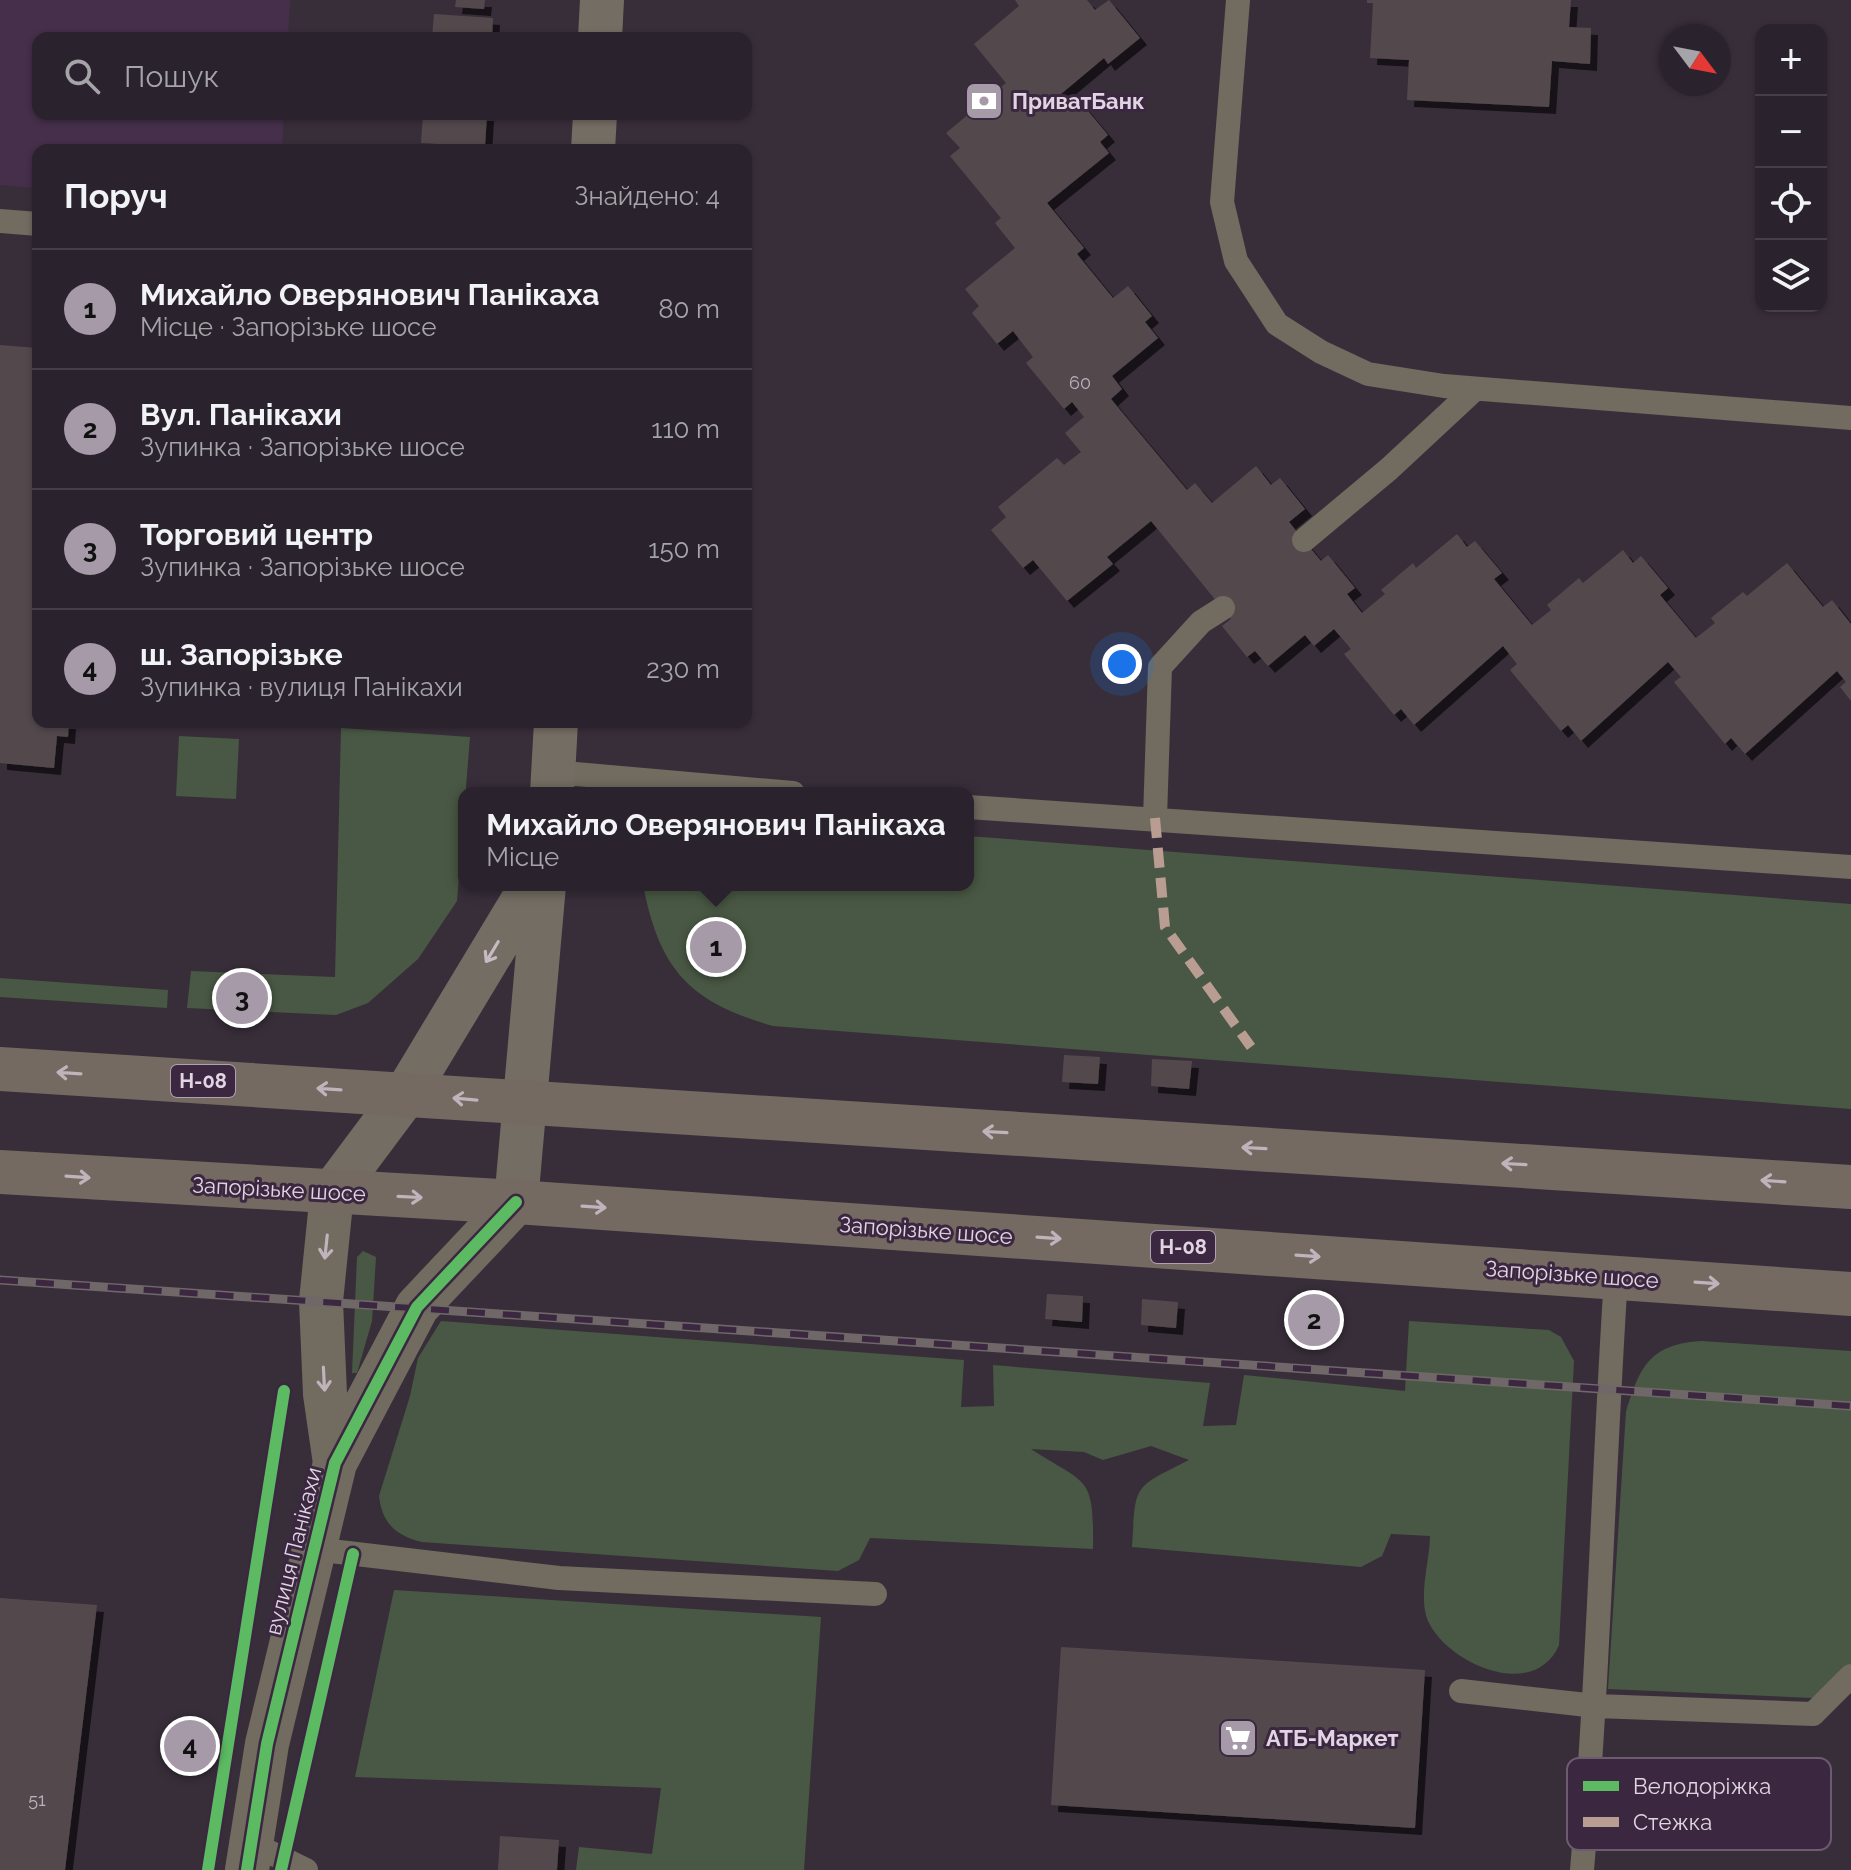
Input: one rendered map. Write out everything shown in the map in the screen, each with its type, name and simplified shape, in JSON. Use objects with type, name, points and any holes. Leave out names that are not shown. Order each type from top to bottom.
[{"type":"main road","points":[[600,32],[602,0]]},
{"type":"main road","points":[[593,144],[595,120]]},
{"type":"main road","points":[[552,782],[556,728]]},
{"type":"main road","points":[[332,1193],[406,1094],[528,891]]},
{"type":"main road","points":[[516,1202],[543,891]]},
{"type":"main road","name":"Н-08","points":[[0,1069],[1851,1187]]},
{"type":"main road","name":"Запорізьке шосе","points":[[0,1172],[516,1202],[1851,1294]]},
{"type":"street","name":"вулиця Панікахи","points":[[332,1193],[321,1301],[325,1394],[335,1463]]},
{"type":"street","name":"вулиця Панікахи","points":[[249,1857],[267,1744],[335,1463],[417,1307],[516,1202]]},
{"type":"lane","points":[[1238,0],[1222,202],[1236,261],[1277,324],[1321,352],[1368,374],[1475,389],[1851,418]]},
{"type":"lane","points":[[0,221],[32,224]]},
{"type":"lane","points":[[1304,540],[1389,469],[1475,389]]},
{"type":"lane","points":[[1155,818],[1160,667],[1201,622],[1223,608]]},
{"type":"lane","points":[[552,782],[662,787]]},
{"type":"lane","points":[[974,807],[1851,867]]},
{"type":"lane","points":[[1592,1758],[1603,1472],[1616,1277]]},
{"type":"lane","points":[[314,1549],[559,1578],[875,1594]]},
{"type":"lane","points":[[1461,1691],[1596,1706],[1813,1714],[1851,1676]]},
{"type":"lane","points":[[1582,1870],[1584,1850]]},
{"type":"lane","points":[[249,1857],[306,1870]]},
{"type":"shaded area","points":[[0,0],[290,0],[288,32],[32,32],[32,120],[284,120],[282,144],[32,144],[32,188],[0,185]]},
{"type":"green space","points":[[341,728],[470,737],[466,787],[458,787],[457,901],[418,959],[368,1003],[336,1015],[187,1008],[191,971],[335,977]]},
{"type":"green space","points":[[179,736],[239,739],[236,799],[176,796]]},
{"type":"green space","points":[[974,836],[1851,904],[1851,1109],[773,1026],[720,1006],[683,979],[659,940],[644,891],[974,891]]},
{"type":"green space","points":[[0,978],[168,990],[167,1008],[0,997]]},
{"type":"green space","points":[[363,1251],[376,1257],[372,1321],[357,1373],[352,1373],[357,1257]]},
{"type":"green space","points":[[441,1321],[964,1360],[961,1407],[994,1406],[993,1365],[1210,1383],[1203,1426],[1236,1425],[1244,1375],[1405,1391],[1409,1321],[1549,1330],[1561,1337],[1574,1361],[1559,1645],[1547,1662],[1532,1671],[1513,1674],[1493,1671],[1455,1652],[1440,1638],[1426,1613],[1424,1592],[1430,1536],[1391,1534],[1382,1556],[1361,1567],[1132,1547],[1135,1510],[1141,1490],[1147,1483],[1189,1460],[1151,1446],[1103,1460],[1084,1452],[1031,1449],[1084,1485],[1092,1507],[1093,1549],[870,1538],[859,1560],[838,1571],[422,1542],[392,1527],[383,1514],[379,1496],[410,1396],[418,1358]]},
{"type":"green space","points":[[1702,1341],[1851,1351],[1851,1691],[1836,1699],[1608,1689],[1626,1412],[1636,1382],[1650,1360],[1670,1347]]},
{"type":"green space","points":[[394,1590],[821,1617],[804,1870],[576,1870],[579,1847],[652,1854],[661,1788],[355,1777]]},
{"type":"building","points":[[456,0],[485,0],[484,9],[455,7]]},
{"type":"building","points":[[1015,0],[1087,0],[1095,10],[1109,0],[1140,38],[1108,64],[1104,58],[1061,94],[1070,105],[1078,99],[1108,135],[1100,142],[1109,153],[1047,203],[1084,248],[1077,254],[1113,298],[1128,286],[1152,316],[1145,322],[1158,338],[1112,376],[1122,389],[1111,399],[1187,490],[1195,483],[1212,503],[1256,466],[1271,485],[1280,478],[1305,509],[1289,522],[1321,561],[1328,555],[1355,588],[1347,594],[1362,613],[1385,594],[1381,590],[1413,563],[1416,568],[1457,534],[1467,547],[1475,541],[1502,573],[1494,579],[1532,625],[1551,610],[1547,605],[1579,578],[1583,583],[1623,550],[1633,563],[1641,556],[1668,588],[1660,595],[1696,638],[1715,623],[1711,618],[1743,592],[1747,596],[1787,563],[1823,607],[1832,600],[1851,624],[1851,701],[1840,687],[1846,682],[1837,671],[1745,754],[1731,738],[1725,744],[1674,682],[1681,677],[1668,662],[1581,741],[1568,725],[1561,731],[1510,670],[1517,664],[1503,646],[1414,725],[1401,709],[1394,715],[1344,654],[1351,649],[1334,629],[1314,646],[1305,635],[1268,666],[1255,651],[1247,657],[1222,626],[1231,619],[1151,521],[1107,557],[1113,564],[1067,601],[1033,560],[1023,568],[991,530],[1006,517],[998,507],[1057,458],[1064,465],[1081,452],[1065,433],[1084,417],[1072,402],[1064,409],[1026,363],[1033,357],[1013,331],[997,344],[972,313],[979,306],[965,289],[1015,248],[995,223],[1001,218],[950,156],[960,148],[946,133],[1006,83],[974,44],[1019,6]]},
{"type":"building","points":[[1367,0],[1571,0],[1569,27],[1591,28],[1590,64],[1552,61],[1549,107],[1407,100],[1409,60],[1370,58],[1373,3],[1367,3]]},
{"type":"building","points":[[434,14],[493,18],[492,32],[432,32]]},
{"type":"building","points":[[423,120],[487,120],[485,144],[421,143]]},
{"type":"building","points":[[0,345],[32,348],[32,728],[69,728],[68,737],[57,736],[54,768],[0,763]]},
{"type":"building","points":[[1064,1055],[1100,1057],[1098,1084],[1062,1082]]},
{"type":"building","points":[[1152,1059],[1192,1061],[1189,1089],[1151,1086]]},
{"type":"building","points":[[1047,1294],[1083,1296],[1082,1322],[1045,1319]]},
{"type":"building","points":[[1142,1299],[1178,1302],[1176,1328],[1141,1325]]},
{"type":"building","points":[[0,1598],[97,1605],[65,1870],[0,1870]]},
{"type":"building","name":"АТБ-Маркет","points":[[1061,1647],[1425,1670],[1415,1828],[1051,1805]]},
{"type":"building","points":[[500,1836],[559,1840],[557,1870],[498,1870]]},
{"type":"railway","points":[[0,1280],[1851,1406]]},
{"type":"marked path","points":[[1155,818],[1165,927],[1251,1047]]},
{"type":"cycle path","points":[[247,1870],[267,1744],[335,1463],[417,1307],[516,1202]]},
{"type":"cycle path","points":[[208,1870],[284,1391]]},
{"type":"cycle path","points":[[281,1870],[353,1554]]},
{"type":"place","name":"ПриватБанк","points":[[984,101]]},
{"type":"place","name":"Михайло Оверянович Панікаха","points":[[716,947]]},
{"type":"place","name":"Торговий центр","points":[[242,998]]},
{"type":"place","name":"Вул. Панікахи","points":[[1314,1320]]},
{"type":"place","name":"АТБ-Маркет","points":[[1238,1738]]},
{"type":"place","name":"ш. Запорізьке","points":[[190,1746]]}]
